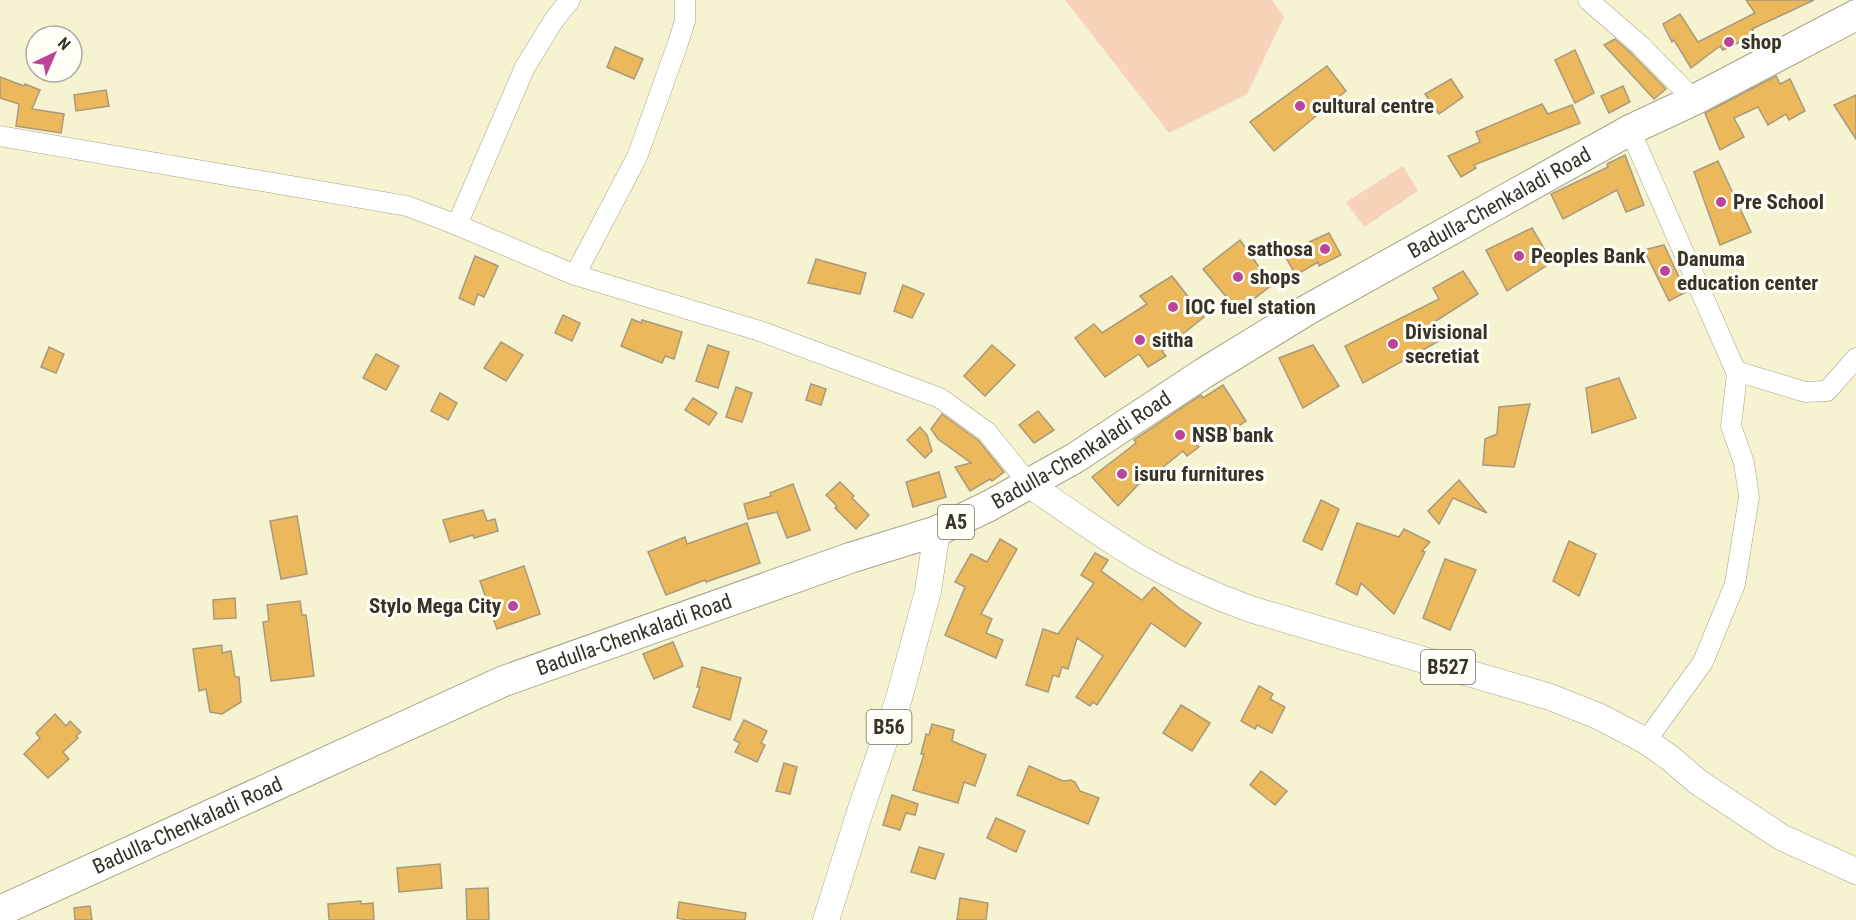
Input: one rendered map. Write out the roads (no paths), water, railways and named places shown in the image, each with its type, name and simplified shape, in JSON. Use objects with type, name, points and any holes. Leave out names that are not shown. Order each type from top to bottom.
[{"type":"highway","name":"Badulla-Chenkaladi Road","points":[[0,911],[504,681],[850,558],[937,531],[989,506],[1075,458],[1307,310],[1630,130],[1694,100],[1856,15]]},
{"type":"main road","name":"B527","points":[[1030,485],[1142,559],[1213,595],[1250,609],[1550,697],[1599,716],[1646,741],[1698,782],[1781,837],[1856,871]]},
{"type":"main road","name":"B56","points":[[826,920],[899,698],[928,591],[937,531]]},
{"type":"street","points":[[457,225],[525,67],[554,20],[570,0]]},
{"type":"street","points":[[575,275],[637,157],[685,21],[685,0]]},
{"type":"street","points":[[1588,0],[1640,45],[1694,100]]},
{"type":"street","points":[[1630,130],[1736,371],[1731,426],[1744,463],[1749,497],[1735,584],[1703,662],[1646,741]]},
{"type":"street","points":[[0,136],[407,206],[575,275],[760,332],[940,398],[987,432],[1030,485]]},
{"type":"street","points":[[1736,371],[1805,392],[1827,392],[1856,358]]},
{"type":"place","name":"shop","points":[[1729,42]]},
{"type":"place","name":"cultural centre","points":[[1300,106]]},
{"type":"place","name":"Pre School","points":[[1721,202]]},
{"type":"place","name":"sathosa","points":[[1325,249]]},
{"type":"place","name":"Peoples Bank","points":[[1519,256]]},
{"type":"place","name":"Danuma education center","points":[[1665,271]]},
{"type":"place","name":"shops","points":[[1238,277]]},
{"type":"place","name":"IOC fuel station","points":[[1173,307]]},
{"type":"place","name":"sitha","points":[[1140,340]]},
{"type":"place","name":"Divisional secretiat","points":[[1393,344]]},
{"type":"place","name":"NSB bank","points":[[1180,435]]},
{"type":"place","name":"isuru furnitures","points":[[1122,474]]},
{"type":"place","name":"Stylo Mega City","points":[[513,606]]}]
